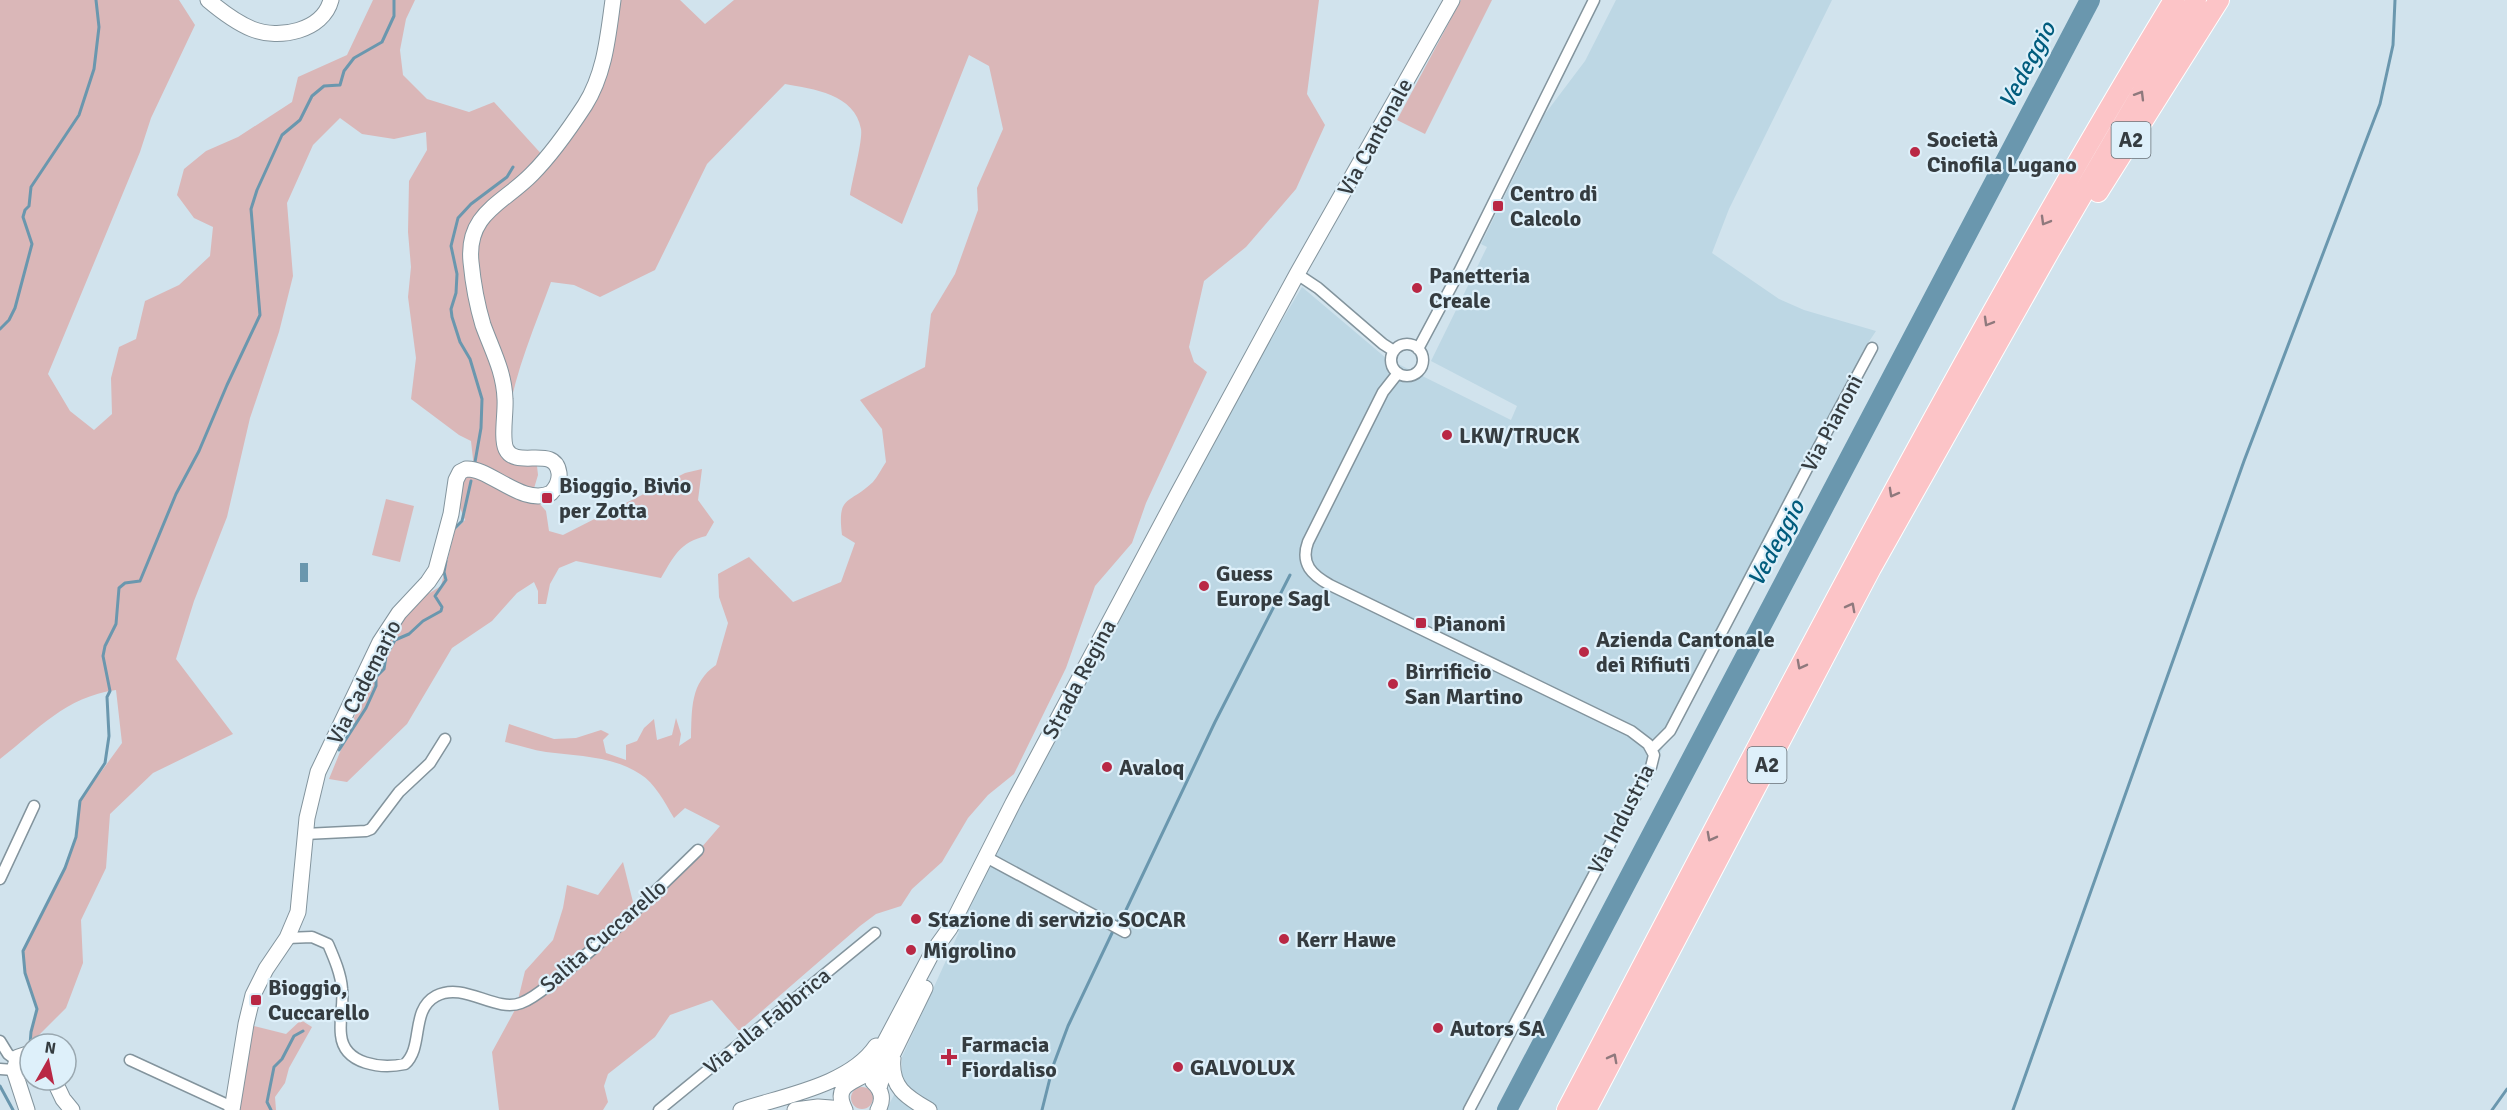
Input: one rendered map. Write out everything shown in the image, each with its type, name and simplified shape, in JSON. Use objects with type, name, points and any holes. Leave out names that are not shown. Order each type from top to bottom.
[{"type":"highway","name":"A2","points":[[2154,33],[2167,0]]},
{"type":"highway","name":"A2","points":[[1567,1110],[1869,537],[1960,371],[2174,0]]},
{"type":"highway","name":"A2","points":[[1586,1110],[1861,588],[1995,346],[2196,0]]},
{"type":"highway","name":"A2","points":[[1995,346],[2037,289],[2219,0]]},
{"type":"main road","points":[[208,0],[220,11],[252,29],[274,33],[311,26],[325,14],[331,0]]},
{"type":"main road","name":"Via Cademario","points":[[232,1108],[253,995],[266,969],[287,938],[300,900],[305,834],[318,772],[372,657],[393,621],[429,582],[435,570],[451,514],[456,480],[460,472],[474,469],[503,485],[538,496],[550,493],[558,482],[558,469],[551,461],[543,458],[516,457],[509,453],[505,446],[506,413],[503,378],[481,316],[470,248],[481,218],[534,172],[585,104],[603,64],[614,0]]},
{"type":"main road","name":"Via Cantonale","points":[[1297,274],[1452,0]]},
{"type":"main road","name":"Strada Regina","points":[[764,1110],[853,1080],[866,1075],[871,1069],[932,953],[950,928],[1123,595],[1297,274]]},
{"type":"main road","points":[[879,1098],[880,1080],[940,957],[950,928]]},
{"type":"main road","points":[[741,1110],[820,1084],[855,1068],[873,1050],[912,991]]},
{"type":"main road","points":[[896,1046],[892,1066],[895,1083],[906,1096],[929,1110]]},
{"type":"main road","points":[[10,1066],[27,1110]]},
{"type":"main road","points":[[797,1109],[824,1106],[844,1109],[841,1097],[846,1085],[853,1080],[869,1080],[879,1098],[910,1110]]},
{"type":"main road","points":[[60,1092],[72,1110]]},
{"type":"main road","points":[[797,1109],[815,1110]]},
{"type":"street","points":[[1418,349],[1458,274],[1594,0]]},
{"type":"street","points":[[1297,274],[1318,288],[1394,351]]},
{"type":"street","points":[[1408,344],[1418,349],[1423,358],[1420,369],[1410,375],[1398,373],[1392,365],[1394,351],[1408,344]]},
{"type":"street","name":"Via Pianoni","points":[[1652,749],[1670,731],[1872,348]]},
{"type":"street","name":"Via Industria","points":[[1398,373],[1383,392],[1308,542],[1305,557],[1308,568],[1330,585],[1631,731],[1652,749],[1654,755],[1651,767],[1469,1110]]},
{"type":"street","points":[[305,834],[371,829],[399,792],[430,763],[445,740]]},
{"type":"street","points":[[0,879],[34,806]]},
{"type":"street","name":"Salita Cuccarello","points":[[287,938],[312,937],[328,944],[342,985],[340,1034],[343,1045],[352,1056],[363,1063],[376,1065],[405,1064],[415,1052],[416,1031],[422,1014],[435,997],[443,993],[476,995],[497,1002],[520,1004],[534,996],[579,960],[698,850]]},
{"type":"street","points":[[986,857],[1125,932]]},
{"type":"street","name":"Via alla Fabbrica","points":[[659,1110],[875,933]]},
{"type":"street","points":[[0,1041],[8,1054],[10,1066]]},
{"type":"street","points":[[130,1060],[232,1108]]},
{"type":"shaded area","points":[[0,0],[179,0],[195,25],[151,118],[140,152],[48,374],[70,411],[94,430],[112,414],[111,378],[119,347],[136,339],[145,301],[179,285],[210,256],[213,227],[194,218],[177,195],[184,169],[206,151],[238,137],[292,102],[298,77],[347,55],[373,0],[415,0],[406,19],[400,50],[403,75],[427,99],[469,112],[494,102],[545,158],[585,104],[613,0],[680,0],[705,24],[734,0],[1319,0],[1307,94],[1325,125],[1296,189],[1246,247],[1204,281],[1189,347],[1194,362],[1207,372],[1146,503],[1132,543],[1095,586],[1066,668],[1014,774],[988,795],[968,818],[942,862],[912,889],[901,906],[876,914],[860,926],[739,1031],[712,1000],[670,1015],[655,1037],[608,1074],[604,1086],[608,1102],[603,1110],[499,1110],[492,1052],[516,1008],[525,971],[553,940],[567,885],[598,895],[623,862],[635,910],[688,863],[720,826],[685,808],[674,818],[650,783],[629,768],[607,760],[541,751],[505,742],[509,724],[554,739],[576,738],[601,730],[609,734],[603,740],[606,753],[626,760],[626,745],[637,741],[644,728],[654,719],[657,740],[672,735],[676,718],[681,734],[679,746],[691,738],[694,697],[701,680],[716,665],[728,623],[719,597],[718,574],[749,557],[793,602],[841,582],[855,543],[842,535],[843,506],[873,482],[886,462],[882,429],[860,400],[925,367],[931,314],[955,274],[978,210],[977,188],[1003,129],[989,66],[969,55],[902,224],[850,195],[861,134],[857,117],[851,108],[842,101],[820,91],[785,84],[707,164],[655,270],[600,297],[574,285],[551,282],[515,383],[505,446],[536,457],[538,475],[532,495],[546,511],[549,531],[563,535],[685,473],[702,469],[698,500],[714,522],[706,536],[690,542],[679,551],[661,578],[576,561],[559,568],[550,584],[546,604],[538,604],[538,591],[534,582],[517,593],[492,621],[452,648],[407,724],[347,782],[329,779],[378,659],[415,602],[441,586],[455,530],[465,520],[454,493],[455,485],[474,468],[471,441],[459,435],[411,399],[416,358],[408,297],[411,267],[408,232],[409,181],[427,150],[426,132],[394,139],[362,134],[340,118],[313,145],[287,203],[293,276],[279,332],[250,418],[227,517],[194,601],[176,659],[233,734],[153,773],[110,814],[106,868],[81,920],[83,963],[66,1008],[42,1032],[31,1032],[37,1008],[25,973],[23,951],[65,868],[76,837],[80,801],[122,743],[116,690],[98,694],[67,707],[0,759]]},
{"type":"shaded area","points":[[1461,0],[1492,0],[1425,134],[1397,120]]},
{"type":"shaded area","points":[[1616,0],[1832,0],[1729,209],[1712,253],[1779,299],[1804,310],[1876,331],[1868,343],[1870,348],[1876,351],[1664,745],[1475,1110],[886,1110],[902,1080],[902,1057],[959,932],[950,928],[1176,497],[1302,287],[1386,358],[1511,420],[1517,406],[1431,361],[1487,247],[1481,244],[1545,114],[1585,61]]},
{"type":"shaded area","points":[[386,499],[414,506],[400,562],[372,555]]},
{"type":"shaded area","points":[[301,1020],[312,1027],[289,1068],[285,1083],[275,1097],[276,1110],[232,1110],[246,1024],[286,1034]]},
{"type":"shaded area","points":[[862,1087],[870,1090],[873,1098],[870,1106],[862,1109],[854,1106],[851,1098],[854,1090]]},
{"type":"water","points":[[300,563],[308,563],[308,582],[300,582]]},
{"type":"waterway","points":[[0,329],[9,320],[15,308],[32,244],[23,217],[29,206],[31,187],[79,115],[94,69],[99,27],[96,0]]},
{"type":"waterway","points":[[31,1032],[37,1009],[25,973],[23,951],[65,868],[76,837],[80,801],[105,763],[109,736],[107,697],[110,691],[103,656],[105,646],[116,624],[119,588],[125,583],[140,581],[176,494],[199,451],[260,315],[251,209],[257,190],[282,135],[300,120],[312,96],[324,86],[340,85],[344,71],[354,58],[382,42],[394,16],[394,0]]},
{"type":"waterway","name":"Vedeggio","points":[[1507,1110],[2090,0]]},
{"type":"waterway","points":[[2013,1110],[2244,461],[2380,104],[2393,45],[2395,0]]},
{"type":"waterway","points":[[475,462],[481,428],[482,399],[470,359],[460,342],[452,317],[451,309],[456,293],[457,274],[451,246],[458,218],[471,204],[507,177],[513,167]]},
{"type":"waterway","points":[[454,529],[462,521],[471,481]]},
{"type":"waterway","points":[[339,750],[366,708],[376,686],[376,677],[384,669],[386,656],[395,640],[409,634],[423,621],[441,611],[442,607],[435,596],[446,580],[444,572],[446,561]]},
{"type":"waterway","points":[[1117,922],[1126,910],[1215,722],[1290,575]]},
{"type":"waterway","points":[[1042,1110],[1053,1066],[1068,1026],[1113,931]]},
{"type":"waterway","points":[[271,1110],[267,1102],[274,1067],[282,1059],[294,1036],[303,1031]]},
{"type":"waterway","points":[[0,1086],[13,1110]]},
{"type":"waterway","points":[[2492,1110],[2507,1089]]},
{"type":"place","name":"Società Cinofila Lugano","points":[[1915,152]]},
{"type":"place","name":"Centro di Calcolo","points":[[1498,206]]},
{"type":"place","name":"Panetteria Creale","points":[[1417,288]]},
{"type":"place","name":"LKW/TRUCK","points":[[1447,435]]},
{"type":"place","name":"Bioggio, Bivio per Zotta","points":[[547,498]]},
{"type":"place","name":"Guess Europe Sagl","points":[[1204,586]]},
{"type":"place","name":"Pianoni","points":[[1421,623]]},
{"type":"place","name":"Azienda Cantonale dei Rifiuti","points":[[1584,652]]},
{"type":"place","name":"Birrificio San Martino","points":[[1393,684]]},
{"type":"place","name":"Avaloq","points":[[1107,767]]},
{"type":"place","name":"Stazione di servizio SOCAR","points":[[916,919]]},
{"type":"place","name":"Kerr Hawe","points":[[1284,939]]},
{"type":"place","name":"Migrolino","points":[[911,950]]},
{"type":"place","name":"Bioggio, Cuccarello","points":[[256,1000]]},
{"type":"place","name":"Autors SA","points":[[1438,1028]]},
{"type":"place","name":"Farmacia Fiordaliso","points":[[949,1057]]},
{"type":"place","name":"GALVOLUX","points":[[1178,1067]]}]
